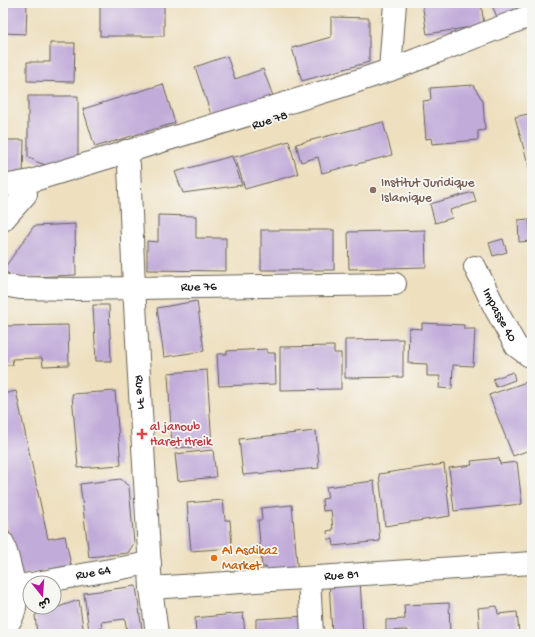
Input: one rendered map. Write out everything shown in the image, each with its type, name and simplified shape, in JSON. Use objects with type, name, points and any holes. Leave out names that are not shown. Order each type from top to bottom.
[{"type":"street","points":[[390,70],[395,3]]},
{"type":"street","points":[[3,186],[31,181],[128,158],[390,70],[532,15]]},
{"type":"street","name":"Rue 78","points":[[3,199],[26,194],[128,158],[376,87],[489,46],[532,28]]},
{"type":"street","name":"Rue 71","points":[[128,158],[151,588],[157,634]]},
{"type":"street","points":[[3,220],[26,194]]},
{"type":"street","name":"Impasse 40","points":[[475,267],[516,346],[528,355],[532,356]]},
{"type":"street","name":"Rue 76","points":[[3,285],[20,288],[74,289],[395,284]]},
{"type":"street","points":[[3,543],[7,555],[22,578]]},
{"type":"street","name":"Rue 64","points":[[62,579],[150,563]]},
{"type":"street","name":"Rue 81","points":[[151,588],[532,563]]},
{"type":"street","points":[[309,578],[312,634]]},
{"type":"street","points":[[3,629],[14,616],[16,597],[22,590]]},
{"type":"building","points":[[3,3],[27,3],[26,34],[3,33]]},
{"type":"building","points":[[100,3],[164,3],[164,36],[100,36]]},
{"type":"building","points":[[213,3],[264,3],[264,5],[213,5]]},
{"type":"building","points":[[422,3],[481,3],[484,25],[427,34]]},
{"type":"building","points":[[491,3],[530,3],[497,17]]},
{"type":"building","points":[[331,17],[369,18],[369,62],[302,81],[292,48],[331,37]]},
{"type":"building","points":[[50,43],[75,43],[74,82],[27,81],[27,62],[50,62]]},
{"type":"building","points":[[227,56],[235,79],[263,69],[273,96],[212,117],[195,67]]},
{"type":"building","points":[[163,84],[175,123],[95,147],[83,109]]},
{"type":"building","points":[[473,85],[483,101],[485,130],[478,131],[478,140],[432,144],[431,138],[426,139],[423,101],[431,100],[430,88]]},
{"type":"building","points":[[28,96],[78,96],[78,154],[74,159],[52,167],[28,157]]},
{"type":"building","points":[[532,113],[532,178],[515,117]]},
{"type":"building","points":[[383,122],[392,155],[322,173],[318,157],[301,162],[296,144]]},
{"type":"building","points":[[3,140],[24,140],[23,177],[3,177]]},
{"type":"building","points":[[289,141],[298,174],[245,189],[235,157]]},
{"type":"building","points":[[232,156],[242,185],[183,193],[175,172]]},
{"type":"building","points":[[473,192],[476,202],[450,210],[452,218],[435,223],[430,204]]},
{"type":"building","points":[[158,215],[196,216],[196,238],[226,238],[226,271],[147,270],[147,241],[158,242]]},
{"type":"building","points":[[529,219],[531,241],[519,242],[518,220]]},
{"type":"building","points":[[75,224],[76,275],[15,278],[3,270],[34,226]]},
{"type":"building","points":[[261,230],[334,230],[334,270],[261,270]]},
{"type":"building","points":[[425,230],[426,267],[349,269],[348,232]]},
{"type":"building","points":[[503,239],[507,252],[493,256],[489,243]]},
{"type":"building","points":[[197,301],[204,351],[164,357],[157,308]]},
{"type":"building","points":[[93,305],[109,305],[111,361],[96,361]]},
{"type":"building","points":[[422,323],[464,325],[464,329],[475,329],[473,366],[453,365],[452,389],[439,388],[440,376],[427,376],[427,364],[408,363],[409,328],[422,329]]},
{"type":"building","points":[[68,325],[69,365],[43,366],[42,358],[12,359],[13,365],[3,365],[3,326]]},
{"type":"building","points":[[403,339],[403,377],[345,378],[345,340]]},
{"type":"building","points":[[334,346],[334,353],[341,353],[341,389],[280,390],[280,347]]},
{"type":"building","points":[[267,349],[267,353],[275,353],[276,384],[219,386],[217,354],[227,354],[227,351]]},
{"type":"building","points":[[207,370],[212,446],[172,448],[168,373]]},
{"type":"building","points":[[513,372],[515,380],[496,387],[493,379]]},
{"type":"building","points":[[532,380],[532,449],[513,456],[489,395]]},
{"type":"building","points":[[16,391],[48,539],[65,536],[71,565],[18,576],[3,505],[3,394]]},
{"type":"building","points":[[115,391],[121,465],[78,468],[72,394]]},
{"type":"building","points":[[316,431],[319,468],[243,475],[239,439]]},
{"type":"building","points":[[213,450],[216,477],[178,481],[175,454]]},
{"type":"building","points":[[499,458],[500,464],[517,462],[522,504],[454,511],[449,468],[472,465],[471,461]]},
{"type":"building","points":[[444,464],[450,516],[385,526],[379,474]]},
{"type":"building","points":[[121,479],[129,487],[134,543],[128,553],[89,557],[80,484]]},
{"type":"building","points":[[374,481],[380,541],[334,546],[333,539],[328,540],[327,531],[333,530],[331,510],[323,511],[322,499],[328,498],[326,487]]},
{"type":"building","points":[[223,500],[225,520],[230,520],[232,548],[191,551],[187,503]]},
{"type":"building","points":[[292,505],[298,575],[267,578],[266,567],[262,567],[258,520],[262,520],[261,508]]},
{"type":"building","points":[[360,579],[363,634],[332,634],[329,581]]},
{"type":"building","points":[[136,586],[142,630],[127,632],[125,619],[101,622],[102,629],[89,631],[84,593]]},
{"type":"building","points":[[79,600],[84,634],[37,634],[35,615],[62,615],[62,606]]},
{"type":"building","points":[[449,603],[450,634],[408,634],[408,630],[386,631],[386,620],[405,619],[404,605]]},
{"type":"building","points":[[497,606],[498,614],[517,612],[519,634],[480,634],[478,608]]},
{"type":"building","points":[[243,613],[245,634],[196,634],[195,618]]},
{"type":"building","points":[[307,616],[308,634],[256,634],[256,619]]},
{"type":"place","name":"Institut Juridique Islamique","points":[[373,190]]},
{"type":"place","name":"al janoub Haret Hreik","points":[[142,434]]},
{"type":"place","name":"Al Asdika2 Market","points":[[214,558]]}]
